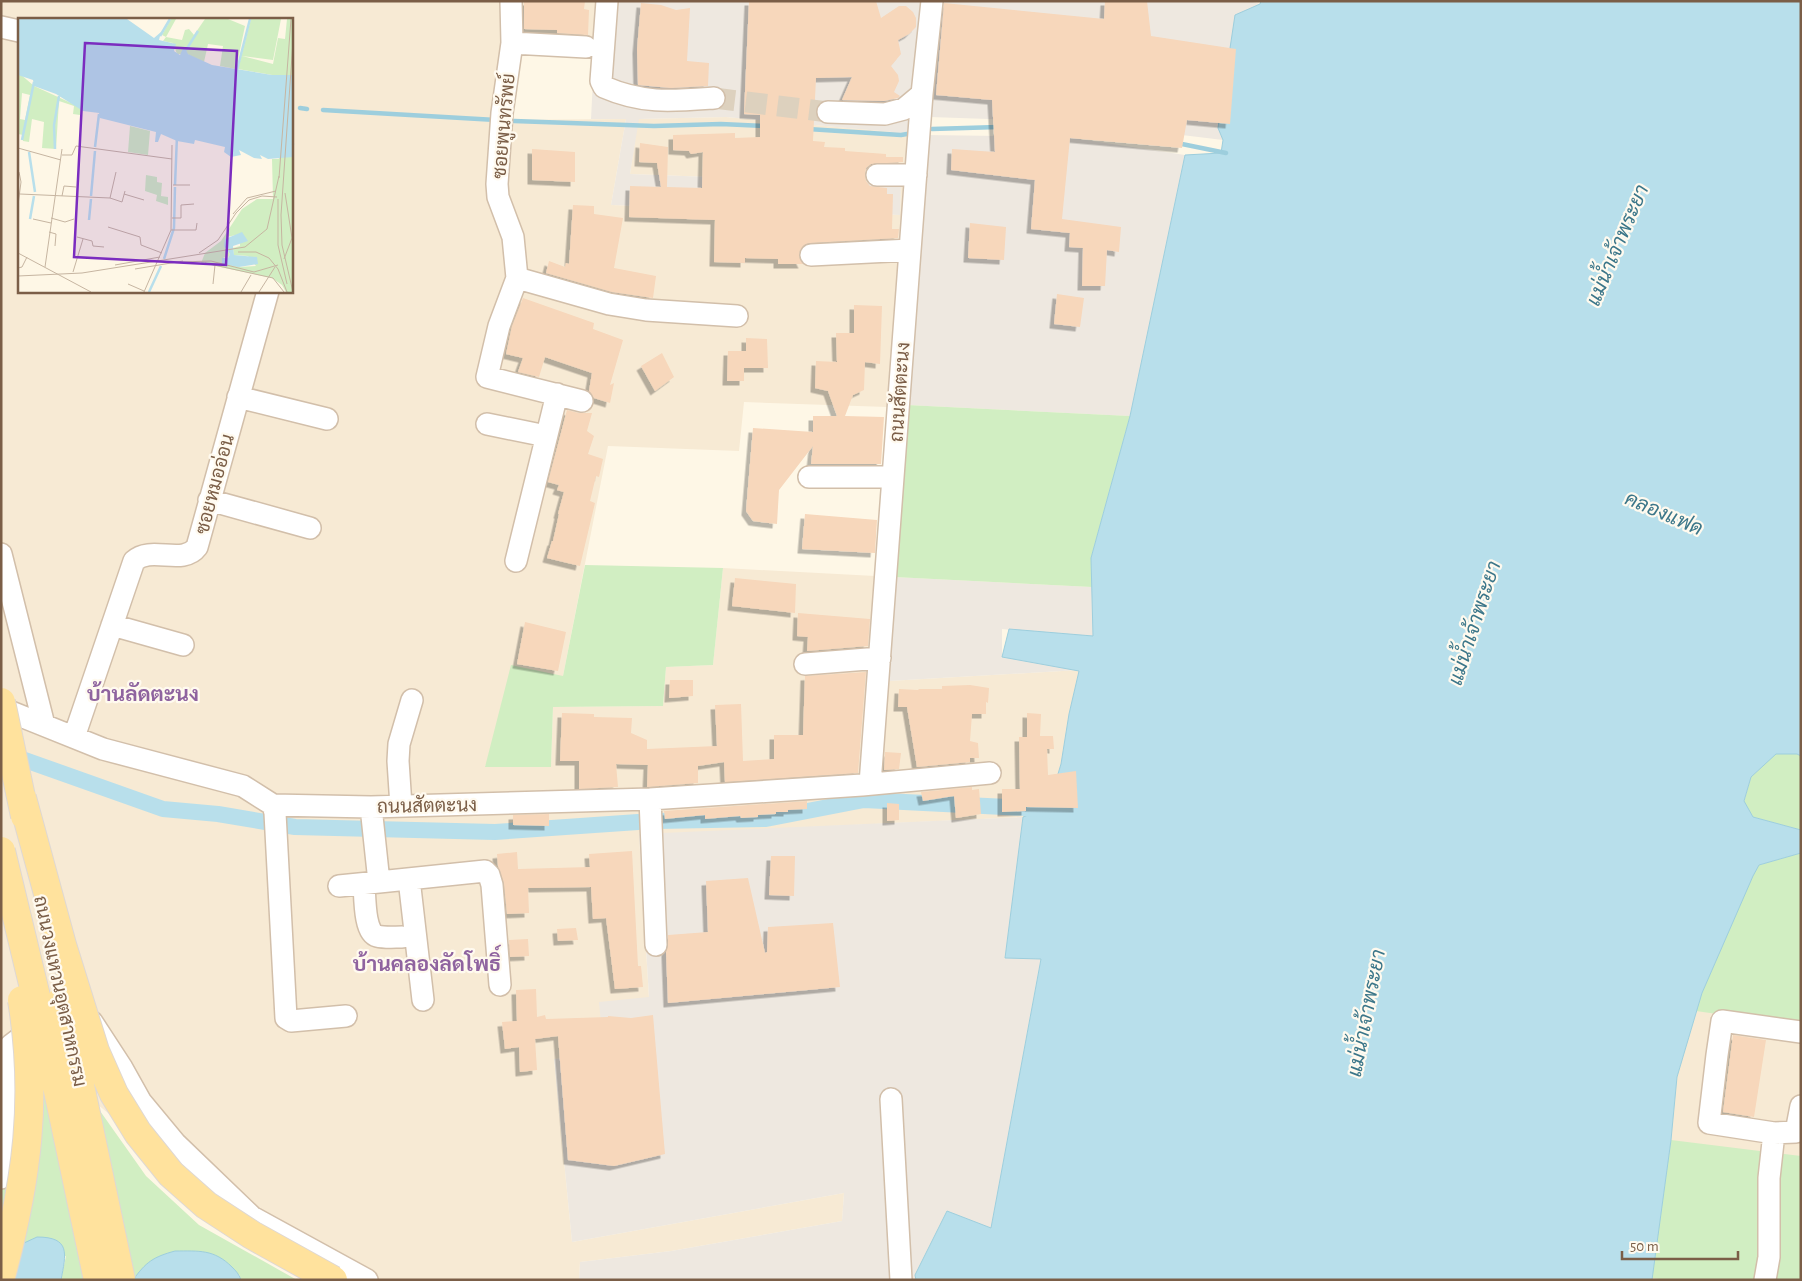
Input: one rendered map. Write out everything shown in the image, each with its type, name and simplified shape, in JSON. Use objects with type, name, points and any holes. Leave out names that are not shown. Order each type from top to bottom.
[{"type":"main road","name":"ถนนวงแหวนอุตสาหกรรม","points":[[1,702],[55,968],[122,1280]]},
{"type":"main road","points":[[22,798],[62,945],[95,1051],[114,1094],[133,1125],[171,1174],[206,1205],[252,1235],[333,1280]]},
{"type":"main road","name":"ถนนวงแหวนอุตสาหกรรม","points":[[1,851],[53,1067],[98,1280]]},
{"type":"main road","points":[[1,875],[23,1008],[29,1058],[30,1106],[27,1151],[19,1200],[1,1276]]},
{"type":"street","name":"ซอยพูนทรัพย์","points":[[511,1],[512,43],[502,113],[497,184],[498,197],[513,237],[517,278],[500,326],[487,377],[582,400]]},
{"type":"street","points":[[607,1],[601,81],[604,87],[647,100],[671,102],[714,98]]},
{"type":"street","name":"ถนนสัตตะนง","points":[[870,784],[922,94],[932,1]]},
{"type":"street","points":[[1,27],[18,31]]},
{"type":"street","points":[[512,43],[586,47]]},
{"type":"street","points":[[828,112],[885,114],[904,109],[922,94]]},
{"type":"street","points":[[877,174],[916,175]]},
{"type":"street","points":[[812,255],[910,250]]},
{"type":"street","points":[[517,278],[609,304],[646,310],[736,316]]},
{"type":"street","name":"ซอยหมออ่อน","points":[[74,737],[134,561],[145,554],[184,555],[193,553],[197,547],[268,292]]},
{"type":"street","points":[[516,561],[557,394]]},
{"type":"street","points":[[238,397],[327,419]]},
{"type":"street","points":[[487,424],[546,436]]},
{"type":"street","points":[[808,477],[893,477]]},
{"type":"street","points":[[209,500],[310,528]]},
{"type":"street","points":[[1,554],[44,725]]},
{"type":"street","points":[[112,625],[183,646]]},
{"type":"street","points":[[805,664],[880,658]]},
{"type":"street","points":[[401,806],[398,760],[399,744],[412,700]]},
{"type":"street","points":[[1,708],[103,749],[243,786],[274,817],[286,1018],[291,1022],[346,1016]]},
{"type":"street","name":"ถนนสัตตะนง","points":[[274,817],[372,812],[401,806],[650,799],[870,784],[990,773]]},
{"type":"street","points":[[650,799],[656,945]]},
{"type":"street","points":[[372,812],[375,839],[368,926],[372,933],[377,936],[402,937]]},
{"type":"street","points":[[339,886],[486,871],[489,874],[492,885],[500,985]]},
{"type":"street","points":[[409,879],[422,1000]]},
{"type":"street","points":[[1,1178],[6,1148],[11,1083],[11,1046],[38,1025],[65,1018],[90,1019],[122,1068],[141,1102],[175,1143],[252,1217],[367,1280]]},
{"type":"street","points":[[1801,1032],[1722,1021],[1709,1123],[1774,1133],[1796,1132],[1801,1106]]},
{"type":"street","points":[[891,1099],[901,1280]]},
{"type":"street","points":[[1765,1280],[1769,1257],[1769,1178],[1774,1133]]},
{"type":"shaded area","points":[[1,1],[597,1],[593,59],[518,52],[512,120],[626,119],[611,205],[900,215],[901,184],[630,174],[638,119],[726,117],[926,135],[912,306],[887,407],[744,402],[739,451],[608,446],[563,676],[485,766],[551,767],[553,707],[663,706],[666,667],[713,665],[723,568],[894,577],[889,681],[1079,670],[1069,714],[1061,764],[1048,807],[1023,817],[639,835],[649,998],[604,1055],[554,1059],[572,1242],[844,1193],[842,1221],[671,1251],[580,1262],[579,1280],[367,1280],[206,1191],[93,1101],[1,1078]]},
{"type":"shaded area","points":[[597,1],[923,1],[914,134],[726,117],[639,119],[630,174],[901,184],[900,215],[611,205],[626,119],[591,119]]},
{"type":"shaded area","points":[[940,1],[1248,1],[1260,4],[1218,128],[1223,140],[1075,122],[930,117]]},
{"type":"shaded area","points":[[926,135],[1066,137],[1185,155],[1130,416],[907,405]]},
{"type":"shaded area","points":[[894,577],[1092,587],[1093,637],[1002,629],[1002,657],[1079,670],[889,681]]},
{"type":"shaded area","points":[[1023,817],[1005,958],[1041,958],[991,1228],[947,1211],[915,1275],[916,1280],[579,1280],[580,1262],[671,1251],[842,1221],[844,1193],[572,1242],[554,1059],[604,1055],[599,1002],[649,997],[639,834]]},
{"type":"shaded area","points":[[1801,853],[1801,1280],[1652,1280],[1671,1140],[1677,1077],[1702,993],[1753,875]]},
{"type":"green space","points":[[907,405],[1130,416],[1091,558],[1092,587],[894,577]]},
{"type":"green space","points":[[585,565],[723,568],[713,665],[666,667],[663,706],[553,707],[551,767],[485,767],[511,665],[563,676]]},
{"type":"green space","points":[[1776,753],[1797,754],[1801,756],[1801,830],[1753,817],[1744,802],[1751,777]]},
{"type":"green space","points":[[1801,853],[1801,1026],[1696,1011],[1702,993],[1759,865]]},
{"type":"green space","points":[[12,1073],[93,1101],[146,1176],[199,1225],[297,1280],[241,1280],[239,1274],[133,1280],[61,1280],[66,1256],[1,1274],[1,1167]]},
{"type":"green space","points":[[1671,1140],[1801,1156],[1801,1280],[1666,1280],[1652,1278]]},
{"type":"water","points":[[1261,1],[1801,1],[1801,756],[1797,754],[1776,754],[1751,777],[1744,801],[1753,817],[1801,830],[1801,853],[1759,865],[1702,993],[1677,1077],[1671,1140],[1652,1280],[916,1280],[915,1275],[947,1211],[991,1228],[1041,959],[1005,958],[1023,817],[1048,807],[1061,764],[1069,714],[1079,671],[1002,657],[1009,629],[1093,636],[1091,558],[1130,416],[1185,155],[1221,153],[1223,140],[1218,128],[1235,15],[1260,4]]},
{"type":"water","points":[[37,1237],[56,1240],[64,1249],[65,1255],[61,1280],[1,1280],[11,1249]]},
{"type":"water","points":[[175,1251],[199,1251],[219,1257],[232,1267],[241,1280],[133,1280],[151,1261]]},
{"type":"building","points":[[524,1],[585,1],[584,9],[589,10],[588,35],[557,33],[557,30],[524,29]]},
{"type":"building","points":[[749,1],[876,1],[881,18],[899,6],[906,6],[913,12],[916,18],[916,27],[909,34],[898,40],[901,54],[891,66],[898,75],[899,81],[894,92],[900,96],[898,98],[884,101],[842,100],[852,77],[816,78],[813,141],[825,142],[824,147],[845,148],[845,151],[886,154],[886,157],[903,157],[903,162],[871,164],[866,168],[865,175],[866,181],[870,186],[887,188],[887,194],[893,194],[892,229],[899,229],[898,238],[810,243],[804,245],[800,250],[799,256],[803,264],[778,264],[778,259],[745,258],[745,263],[714,262],[715,220],[629,217],[630,186],[661,187],[657,163],[639,162],[640,143],[668,147],[667,187],[702,188],[703,152],[691,154],[689,151],[673,150],[673,135],[735,133],[735,138],[760,137],[760,115],[744,114]]},
{"type":"building","points":[[1105,1],[1147,1],[1151,36],[1236,49],[1230,124],[1187,120],[1182,148],[1070,138],[1062,219],[1121,227],[1119,252],[1107,250],[1105,286],[1082,286],[1083,248],[1069,247],[1070,233],[1031,229],[1035,180],[951,170],[952,149],[995,152],[992,100],[936,95],[944,3],[1104,19]]},
{"type":"building","points":[[641,3],[661,5],[676,10],[690,8],[687,61],[709,63],[708,86],[671,88],[638,85],[637,49]]},
{"type":"building","points":[[532,149],[575,152],[575,182],[532,180]]},
{"type":"building","points":[[573,205],[594,206],[594,214],[623,218],[614,268],[656,276],[653,298],[612,292],[546,273],[549,261],[565,267],[566,263],[569,264]]},
{"type":"building","points":[[970,223],[1006,227],[1004,260],[968,258]]},
{"type":"building","points":[[1057,294],[1084,298],[1080,327],[1054,324]]},
{"type":"building","points":[[523,298],[594,323],[593,329],[623,340],[610,385],[614,383],[610,403],[594,398],[589,391],[592,373],[545,357],[539,377],[518,372],[523,358],[506,354],[512,326]]},
{"type":"building","points":[[854,305],[882,306],[880,364],[865,362],[864,390],[853,395],[845,416],[884,417],[881,464],[811,464],[813,446],[779,490],[777,524],[753,521],[746,511],[753,428],[813,432],[813,416],[837,416],[828,391],[815,388],[816,361],[837,362],[836,333],[854,333]]},
{"type":"building","points":[[746,338],[767,339],[768,368],[744,368],[744,381],[727,381],[728,351],[746,351]]},
{"type":"building","points":[[662,353],[674,377],[655,391],[641,366]]},
{"type":"building","points":[[567,410],[579,413],[592,413],[587,431],[594,436],[588,454],[603,459],[599,477],[596,476],[590,501],[595,503],[580,566],[547,558],[553,541],[564,492],[557,490],[559,485],[548,482]]},
{"type":"building","points":[[805,514],[877,520],[875,553],[802,549]]},
{"type":"building","points":[[735,578],[796,584],[795,613],[732,606]]},
{"type":"building","points":[[798,613],[870,619],[868,646],[807,651],[808,637],[797,636]]},
{"type":"building","points":[[525,622],[566,632],[558,671],[517,664]]},
{"type":"building","points":[[866,672],[858,773],[725,782],[724,762],[698,766],[698,783],[647,787],[648,765],[616,764],[618,787],[579,789],[579,761],[560,761],[562,713],[594,714],[594,717],[632,718],[631,733],[647,740],[647,749],[717,746],[715,705],[741,704],[743,761],[774,759],[774,735],[803,735],[805,676]]},
{"type":"building","points":[[670,680],[693,680],[693,696],[669,698]]},
{"type":"building","points":[[970,685],[989,688],[986,714],[972,714],[970,741],[978,743],[979,758],[970,758],[970,762],[917,767],[907,707],[898,707],[899,689],[942,689],[942,686]]},
{"type":"building","points":[[1027,713],[1041,714],[1040,736],[1053,736],[1054,749],[1047,749],[1048,775],[1076,771],[1078,808],[1026,807],[1026,811],[1002,812],[1002,789],[1020,789],[1019,737],[1027,737]]},
{"type":"building","points":[[885,752],[901,753],[899,769],[884,770]]},
{"type":"building","points":[[972,787],[972,790],[979,789],[981,814],[956,818],[954,796],[923,801],[921,792]]},
{"type":"building","points":[[807,801],[807,809],[788,810],[788,812],[776,812],[776,814],[758,815],[758,817],[741,818],[740,816],[705,819],[705,815],[665,819],[664,811]]},
{"type":"building","points":[[887,803],[899,804],[899,820],[887,821]]},
{"type":"building","points":[[549,814],[549,826],[513,825],[513,815]]},
{"type":"building","points":[[632,851],[638,966],[641,966],[643,987],[615,989],[606,918],[593,919],[591,887],[528,888],[529,913],[507,914],[504,884],[498,866],[497,854],[517,852],[518,869],[590,867],[589,854]]},
{"type":"building","points":[[771,856],[795,856],[794,896],[769,895]]},
{"type":"building","points":[[748,878],[765,953],[767,952],[768,927],[833,923],[840,987],[668,1003],[666,952],[668,935],[708,932],[706,881]]},
{"type":"building","points":[[576,928],[578,940],[558,941],[557,929]]},
{"type":"building","points":[[528,939],[529,956],[510,957],[509,940]]},
{"type":"building","points":[[536,989],[537,1017],[545,1015],[546,1019],[608,1016],[631,1018],[653,1015],[665,1154],[614,1166],[568,1160],[558,1036],[535,1039],[537,1070],[520,1072],[519,1047],[505,1049],[502,1022],[517,1021],[516,990]]},
{"type":"building","points":[[1733,1035],[1766,1040],[1754,1117],[1723,1112]]},
{"type":"waterway","points":[[300,108],[307,109]]},
{"type":"waterway","points":[[323,110],[496,120]]},
{"type":"waterway","points":[[514,121],[654,126],[721,124],[765,126]]},
{"type":"waterway","points":[[932,129],[998,127]]},
{"type":"waterway","points":[[808,129],[907,134]]},
{"type":"waterway","points":[[1177,143],[1226,153]]},
{"type":"waterway","points":[[8,754],[163,809],[218,814],[295,827],[495,832],[638,822]]},
{"type":"waterway","points":[[656,821],[766,819],[864,800],[1046,809],[1063,813]]},
{"type":"tunnel","points":[[714,98],[828,112]]},
{"type":"district","name":"บ้านลัดตะนง","points":[[143,694]]},
{"type":"district","name":"บ้านคลองลัดโพธิ์","points":[[427,964]]},
{"type":"water label","name":"แม่น้ำเจ้าพระยา","points":[[1617,245]]},
{"type":"water label","name":"คลองแฟด","points":[[1664,513]]},
{"type":"water label","name":"แม่น้ำเจ้าพระยา","points":[[1474,623]]},
{"type":"water label","name":"แม่น้ำเจ้าพระยา","points":[[1366,1013]]}]
